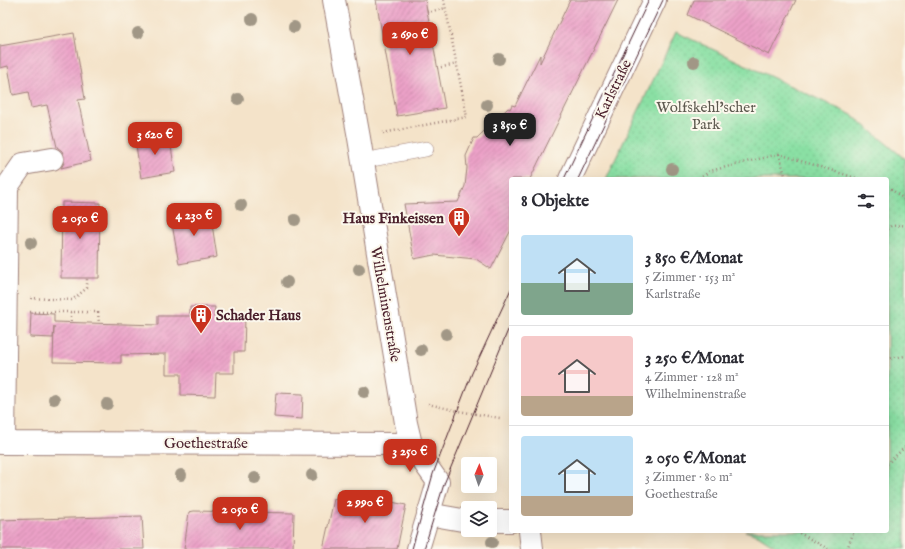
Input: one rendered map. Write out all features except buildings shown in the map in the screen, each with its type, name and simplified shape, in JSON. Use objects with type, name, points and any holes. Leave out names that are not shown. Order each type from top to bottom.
[{"type":"street","name":"Wilhelminenstraße","points":[[334,0],[411,444],[438,482],[428,514]]},
{"type":"street","name":"Karlstraße","points":[[571,177],[655,0]]},
{"type":"street","points":[[2,443],[8,187],[24,164],[52,159]]},
{"type":"street","name":"Goethestraße","points":[[2,443],[411,444]]},
{"type":"street","points":[[418,549],[428,514],[461,520]]},
{"type":"street","points":[[497,521],[509,521]]},
{"type":"street","points":[[530,533],[532,549]]},
{"type":"lane","points":[[362,161],[426,149]]},
{"type":"path","points":[[359,138],[467,117],[444,0]]},
{"type":"path","points":[[427,12],[446,8]]},
{"type":"path","points":[[437,68],[457,64]]},
{"type":"path","points":[[701,177],[710,171],[779,154],[853,177]]},
{"type":"path","points":[[779,154],[785,177]]},
{"type":"path","points":[[889,188],[905,200]]},
{"type":"path","points":[[889,228],[892,226],[905,225]]},
{"type":"path","points":[[6,304],[72,300],[87,288],[87,278]]},
{"type":"path","points":[[6,304],[71,312],[98,312],[99,324]]},
{"type":"path","points":[[71,312],[71,323]]},
{"type":"path","points":[[889,359],[905,356]]},
{"type":"path","points":[[402,398],[458,411],[500,418]]},
{"type":"path","points":[[889,462],[905,447]]},
{"type":"path","points":[[800,533],[828,549]]},
{"type":"path","points":[[847,549],[853,533]]},
{"type":"green space","name":"Wolfskehl'scher Park","points":[[676,32],[852,115],[905,159],[905,549],[779,549],[758,535],[752,533],[889,533],[889,177],[607,177]]},
{"type":"tram line","points":[[565,177],[649,0]]},
{"type":"tram line","points":[[579,177],[663,0]]},
{"type":"tram line","points":[[412,549],[433,474],[472,373],[509,293]]},
{"type":"tram line","points":[[424,549],[444,484],[509,328]]},
{"type":"place","name":"Haus Finkeissen","points":[[459,238]]},
{"type":"place","name":"Schader Haus","points":[[201,334]]}]
